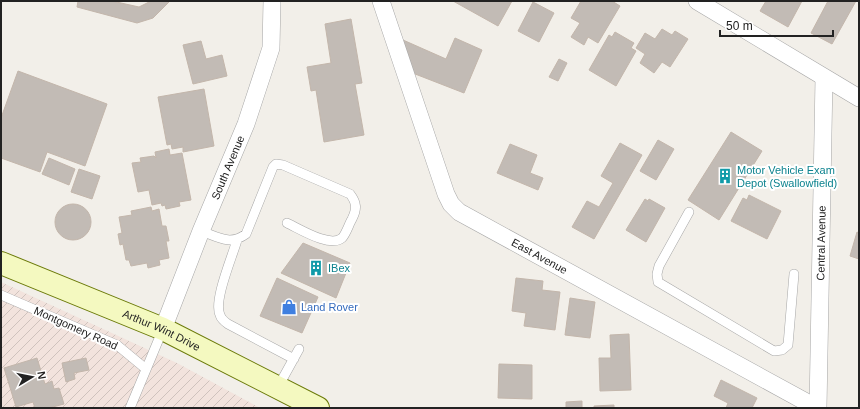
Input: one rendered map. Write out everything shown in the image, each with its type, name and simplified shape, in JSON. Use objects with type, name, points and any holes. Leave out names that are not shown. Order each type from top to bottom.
[{"type":"main road","name":"Arthur Wint Drive","points":[[1,263],[163,329],[318,408]]},
{"type":"street","name":"South Avenue","points":[[163,329],[201,231],[246,124],[271,48],[272,1]]},
{"type":"street","name":"East Avenue","points":[[381,1],[446,194],[451,204],[459,212],[818,408]]},
{"type":"street","points":[[697,1],[859,98]]},
{"type":"street","name":"Central Avenue","points":[[818,408],[824,78]]},
{"type":"lane","points":[[287,223],[326,241],[336,241],[343,237],[356,209],[355,200],[350,194],[283,165],[276,164],[273,167],[246,234],[238,240],[218,306],[220,315],[228,324],[294,359]]},
{"type":"lane","points":[[689,212],[659,266],[657,274],[658,282],[774,351],[782,350],[788,345],[794,274]]},
{"type":"lane","points":[[201,231],[227,240],[238,240]]},
{"type":"lane","name":"Montgomery Road","points":[[1,295],[117,345],[146,369]]},
{"type":"lane","points":[[130,408],[163,329]]},
{"type":"lane","points":[[278,388],[299,349]]},
{"type":"shaded area","points":[[1,282],[177,363],[260,408],[1,408]]},
{"type":"building","points":[[78,1],[112,1],[139,7],[151,1],[170,1],[153,18],[137,23],[77,7]]},
{"type":"building","points":[[453,1],[512,1],[498,26]]},
{"type":"building","points":[[581,1],[612,1],[620,6],[598,43],[588,37],[584,45],[571,37],[580,23],[571,18]]},
{"type":"building","points":[[766,1],[802,1],[788,27],[760,11]]},
{"type":"building","points":[[828,1],[856,1],[832,44],[811,33]]},
{"type":"building","points":[[533,2],[554,13],[539,42],[518,31]]},
{"type":"building","points":[[351,19],[362,83],[355,84],[364,135],[324,142],[316,90],[311,91],[307,67],[331,63],[325,24]]},
{"type":"building","points":[[662,29],[672,35],[675,31],[688,39],[670,67],[662,62],[654,73],[640,63],[645,54],[636,48],[645,33],[655,39]]},
{"type":"building","points":[[615,32],[634,43],[631,48],[636,51],[616,86],[589,70],[609,35],[612,37]]},
{"type":"building","points":[[455,38],[482,50],[464,93],[410,72],[403,40],[446,59]]},
{"type":"building","points":[[201,41],[206,59],[222,55],[227,76],[193,84],[183,45]]},
{"type":"building","points":[[559,59],[567,63],[558,81],[549,77]]},
{"type":"building","points":[[18,71],[107,104],[85,166],[47,152],[40,172],[1,158],[1,118]]},
{"type":"building","points":[[204,89],[214,146],[183,152],[183,147],[172,149],[171,144],[167,145],[158,97]]},
{"type":"building","name":"Motor Vehicle Exam Depot (Swallowfield)","points":[[731,132],[762,151],[719,220],[688,200]]},
{"type":"building","points":[[658,140],[674,149],[656,180],[640,171]]},
{"type":"building","points":[[620,143],[642,155],[594,239],[572,227],[587,201],[599,207],[613,183],[601,176]]},
{"type":"building","points":[[510,144],[537,155],[530,173],[543,178],[538,190],[497,173]]},
{"type":"building","points":[[169,149],[170,155],[182,153],[191,200],[179,202],[180,206],[166,209],[165,205],[162,206],[161,203],[152,205],[149,190],[138,192],[132,163],[141,162],[140,158],[154,156],[156,158],[155,152]]},
{"type":"building","points":[[49,158],[75,169],[69,185],[42,174]]},
{"type":"building","points":[[79,169],[100,176],[92,199],[71,192]]},
{"type":"building","points":[[749,195],[781,211],[767,239],[731,221],[743,198],[747,200]]},
{"type":"building","points":[[645,199],[648,201],[649,199],[665,208],[646,242],[626,230]]},
{"type":"building","points":[[77,204],[86,209],[90,215],[90,229],[86,235],[77,240],[69,240],[60,235],[56,229],[55,218],[60,209],[66,205]]},
{"type":"building","points":[[151,207],[152,211],[159,209],[162,226],[166,226],[169,241],[166,241],[169,258],[159,260],[160,265],[148,268],[147,263],[131,266],[129,260],[126,260],[123,244],[120,245],[118,234],[122,233],[119,217],[132,215],[131,211]]},
{"type":"building","points":[[857,232],[859,233],[859,259],[850,256]]},
{"type":"building","name":"IBex","points":[[303,243],[350,263],[336,298],[281,273]]},
{"type":"building","name":"Land Rover","points":[[277,278],[318,297],[302,333],[260,316]]},
{"type":"building","points":[[516,278],[543,281],[542,290],[560,292],[555,330],[524,326],[526,313],[512,311]]},
{"type":"building","points":[[570,298],[595,302],[590,338],[565,335]]},
{"type":"building","points":[[629,334],[631,390],[600,391],[599,358],[611,358],[610,335]]},
{"type":"building","points":[[37,358],[45,384],[52,381],[54,389],[59,388],[64,404],[49,408],[35,408],[33,402],[16,407],[4,368]]},
{"type":"building","points":[[86,358],[89,370],[74,373],[75,379],[66,382],[62,363]]},
{"type":"building","points":[[499,364],[532,365],[532,399],[498,398]]},
{"type":"building","points":[[721,380],[757,398],[752,408],[726,408],[728,403],[714,396]]},
{"type":"building","points":[[582,401],[582,408],[566,408],[566,402]]},
{"type":"building","points":[[614,405],[614,408],[594,408],[594,406]]},
{"type":"place","name":"Motor Vehicle Exam Depot (Swallowfield)","points":[[725,176]]},
{"type":"place","name":"IBex","points":[[316,268]]},
{"type":"place","name":"Land Rover","points":[[289,307]]}]
